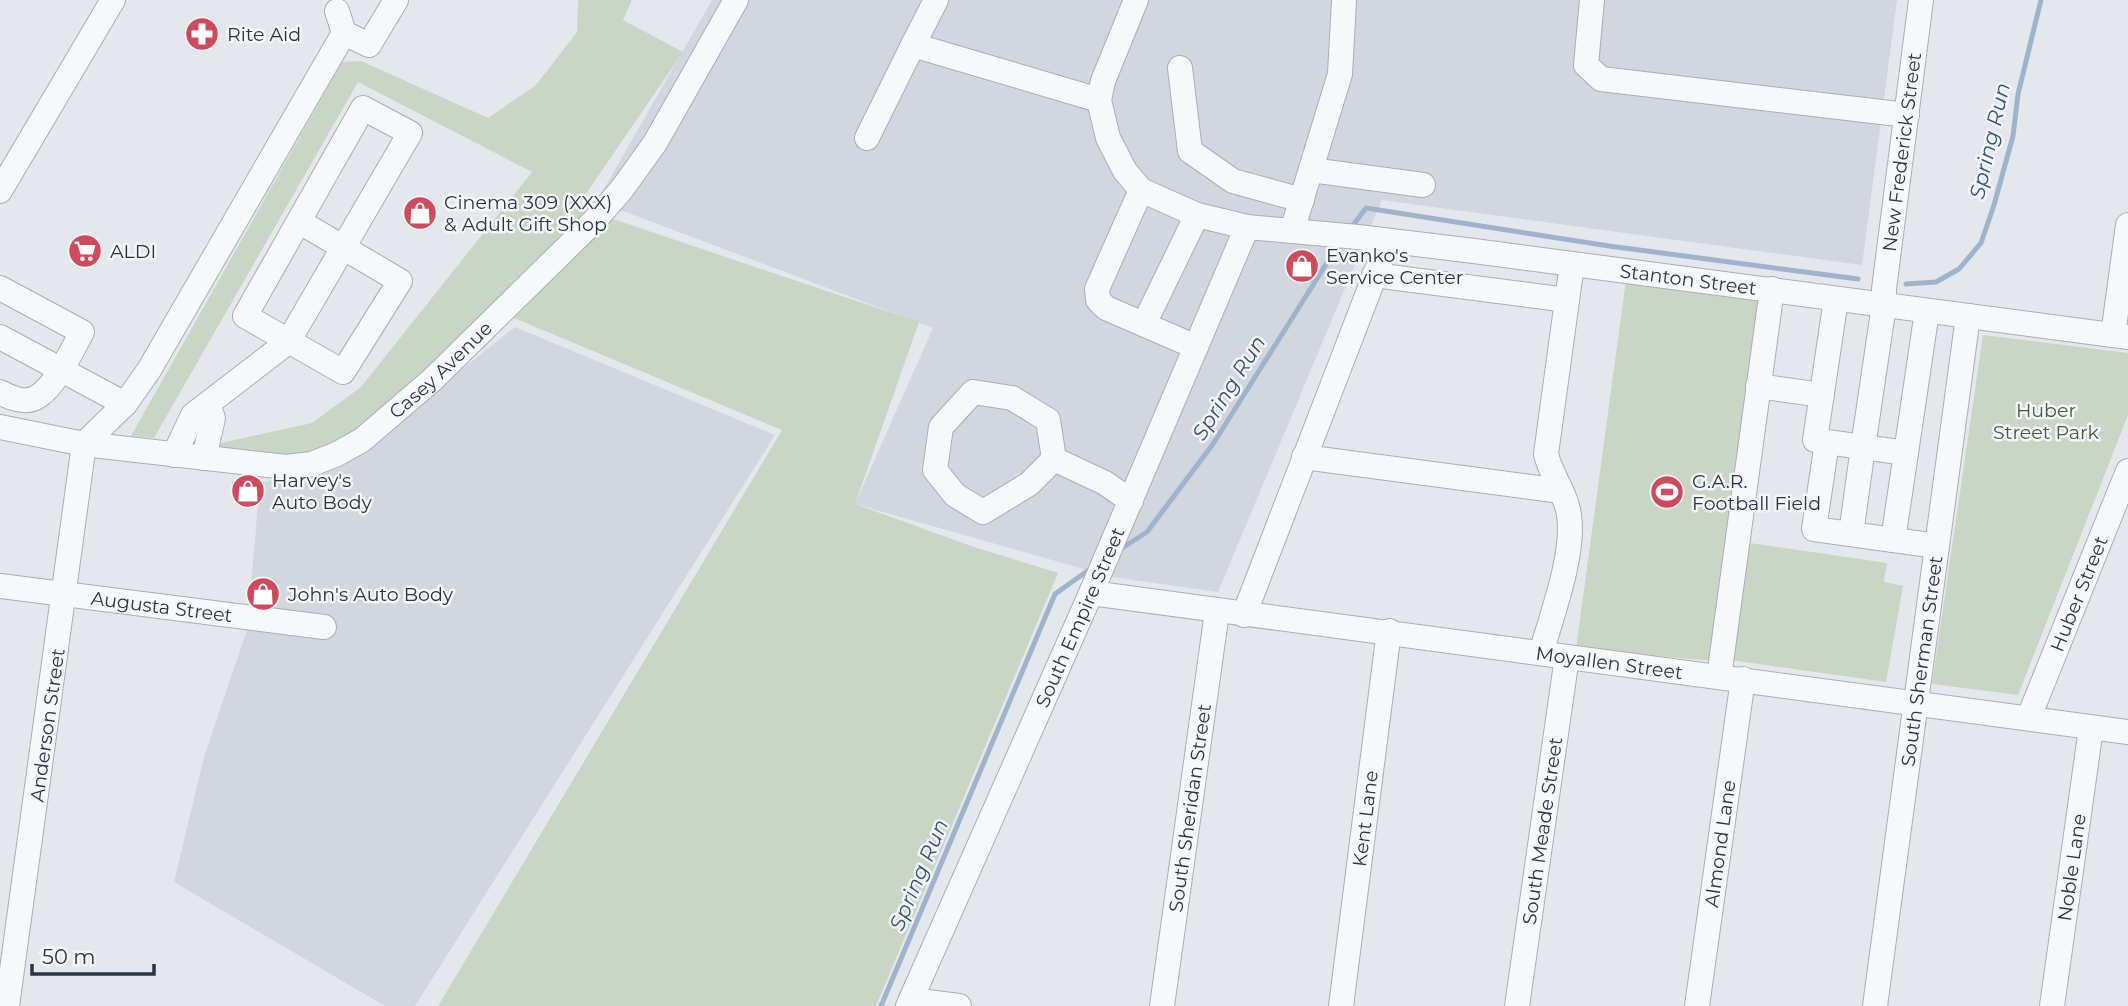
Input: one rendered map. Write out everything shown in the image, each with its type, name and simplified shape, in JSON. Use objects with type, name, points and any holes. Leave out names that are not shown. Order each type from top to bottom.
[{"type":"street","points":[[0,191],[113,0]]},
{"type":"street","points":[[85,444],[125,404],[149,370],[340,22],[369,45],[396,0]]},
{"type":"street","name":"Casey Avenue","points":[[0,427],[85,444],[286,467],[313,464],[362,440],[432,380],[594,221],[622,189],[654,143],[736,0]]},
{"type":"street","points":[[867,138],[936,0]]},
{"type":"street","points":[[1136,0],[1103,81],[1099,100],[1108,138],[1125,171],[1141,190],[1097,289],[1098,299],[1106,308],[1196,347]]},
{"type":"street","points":[[1292,231],[1340,74],[1344,0]]},
{"type":"street","points":[[1592,0],[1586,65],[1601,79],[1907,115]]},
{"type":"street","name":"New Frederick Street","points":[[1851,534],[1884,305],[1922,0]]},
{"type":"street","points":[[913,45],[1099,100]]},
{"type":"street","points":[[1180,68],[1191,150],[1233,181],[1302,200]]},
{"type":"street","points":[[174,455],[192,415],[288,342],[342,248],[410,133],[363,108],[245,316],[288,342],[344,372],[400,281],[342,248],[300,222]]},
{"type":"street","points":[[1311,170],[1423,185]]},
{"type":"street","name":"Stanton Street","points":[[1141,190],[1197,215],[1247,227],[1388,240],[2120,336]]},
{"type":"street","points":[[1144,324],[1197,215]]},
{"type":"street","points":[[2120,336],[2128,225]]},
{"type":"street","name":"South Empire Street","points":[[909,1003],[1091,593],[1247,227]]},
{"type":"street","points":[[1244,615],[1388,240]]},
{"type":"street","points":[[1541,653],[1571,542],[1569,514],[1561,491],[1549,470],[1546,454],[1572,264]]},
{"type":"street","points":[[1374,275],[1567,300]]},
{"type":"street","points":[[0,288],[82,332],[61,370],[38,397],[28,400],[11,399],[0,392]]},
{"type":"street","name":"Almond Lane","points":[[1697,1006],[1758,386],[1772,289]]},
{"type":"street","points":[[1836,299],[1815,440],[1906,453]]},
{"type":"street","points":[[1893,540],[1927,311]]},
{"type":"street","name":"South Sherman Street","points":[[1875,1006],[1968,316]]},
{"type":"street","points":[[0,337],[125,404]]},
{"type":"street","points":[[1758,386],[1822,394]]},
{"type":"street","points":[[973,392],[1012,398],[1048,420],[1054,460],[1029,484],[983,512],[955,495],[935,470],[942,427],[973,392]]},
{"type":"street","points":[[204,458],[213,418],[208,404]]},
{"type":"street","points":[[1827,442],[1814,529],[1937,546]]},
{"type":"street","name":"Anderson Street","points":[[7,1006],[85,444]]},
{"type":"street","points":[[1304,457],[1561,491]]},
{"type":"street","points":[[1054,460],[1105,483],[1126,511]]},
{"type":"street","name":"Huber Street","points":[[2029,718],[2128,471]]},
{"type":"street","name":"Augusta Street","points":[[0,586],[324,627]]},
{"type":"street","name":"Moyallen Street","points":[[1091,593],[2128,732]]},
{"type":"street","name":"South Sheridan Street","points":[[1162,1006],[1217,612]]},
{"type":"street","name":"Kent Lane","points":[[1341,1006],[1389,631]]},
{"type":"street","name":"South Meade Street","points":[[1517,1006],[1567,657]]},
{"type":"street","name":"Noble Lane","points":[[2052,1006],[2091,728]]},
{"type":"street","points":[[909,1003],[959,1006]]},
{"type":"shaded area","points":[[712,0],[1897,0],[1862,265],[1382,200],[1218,592],[1112,577],[855,504],[933,328],[597,201]]},
{"type":"shaded area","points":[[515,327],[775,435],[415,1006],[385,1006],[174,882],[204,757],[247,630],[260,483],[342,465]]},
{"type":"green space","points":[[578,0],[632,0],[623,20],[683,52],[577,207],[919,322],[855,504],[974,547],[1058,573],[876,1006],[438,1006],[782,430],[514,318],[338,442],[294,456],[217,449],[221,443],[312,423],[361,387],[532,172],[358,82],[154,438],[131,436],[342,62],[361,61],[488,118],[536,85],[577,32]]},
{"type":"green space","name":"G.A.R. Football Field","points":[[1626,280],[1760,296],[1743,542],[1887,563],[1884,582],[1903,586],[1886,682],[1716,658],[1715,661],[1576,649]]},
{"type":"green space","name":"Huber Street Park","points":[[1983,335],[2128,353],[2128,415],[2018,695],[1932,684]]},
{"type":"waterway","name":"Spring Run","points":[[1906,284],[1936,282],[1959,269],[1981,243],[2013,136],[2018,94],[2041,0]]},
{"type":"waterway","name":"Spring Run","points":[[1350,229],[1366,208],[1609,246],[1858,279]]},
{"type":"waterway","name":"Spring Run","points":[[1119,550],[1147,532],[1213,444],[1340,242]]},
{"type":"waterway","name":"Spring Run","points":[[881,1006],[1055,594],[1093,567]]},
{"type":"place","name":"Rite Aid","points":[[202,34]]},
{"type":"place","name":"Cinema 309 (XXX) & Adult Gift Shop","points":[[420,213]]},
{"type":"place","name":"ALDI","points":[[85,251]]},
{"type":"place","name":"Evanko's Service Center","points":[[1302,266]]},
{"type":"place","name":"Harvey's Auto Body","points":[[248,491]]},
{"type":"place","name":"G.A.R. Football Field","points":[[1667,492]]},
{"type":"place","name":"John's Auto Body","points":[[263,594]]}]
